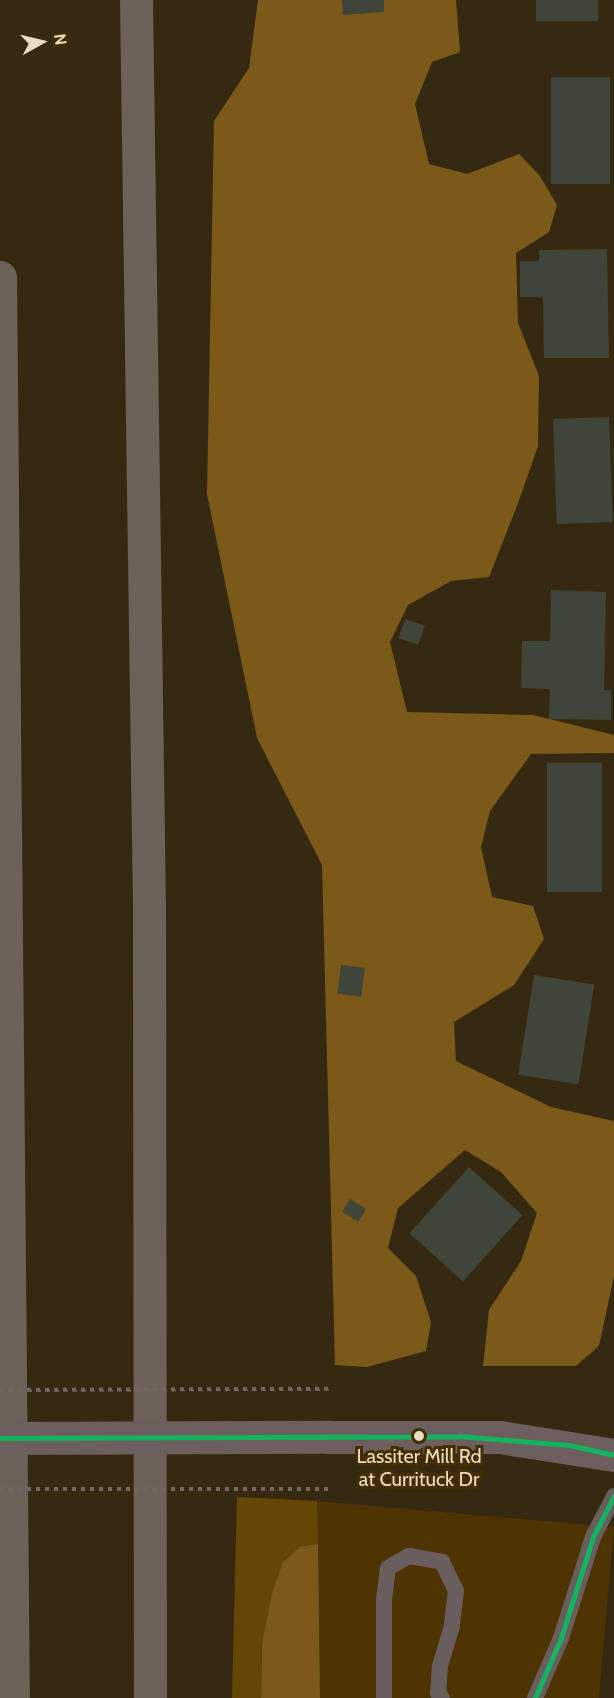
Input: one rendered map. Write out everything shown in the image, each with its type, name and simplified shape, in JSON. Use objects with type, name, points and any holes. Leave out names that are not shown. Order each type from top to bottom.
[{"type":"highway","points":[[136,0],[149,916],[150,1698]]},
{"type":"highway","points":[[0,277],[13,1698]]},
{"type":"main road","points":[[0,1438],[500,1437],[614,1455]]},
{"type":"lane","points":[[535,1698],[561,1638],[593,1537],[614,1496]]},
{"type":"lane","points":[[384,1698],[384,1600],[388,1568],[410,1556],[442,1562],[456,1591],[452,1626],[440,1666],[438,1693],[442,1698]]},
{"type":"path","points":[[0,1390],[329,1389]]},
{"type":"path","points":[[0,1489],[329,1489]]},
{"type":"shaded area","points":[[258,0],[456,0],[460,52],[432,62],[415,104],[429,164],[467,174],[519,154],[540,176],[557,205],[549,232],[516,253],[518,323],[539,376],[538,446],[517,506],[489,577],[451,581],[408,605],[390,642],[407,712],[533,715],[614,735],[614,753],[531,754],[490,811],[481,847],[492,897],[533,906],[544,939],[514,985],[454,1022],[456,1061],[551,1107],[614,1121],[614,1276],[599,1346],[576,1366],[483,1366],[489,1310],[521,1261],[537,1213],[501,1172],[465,1150],[398,1208],[388,1248],[416,1276],[431,1322],[426,1351],[367,1367],[335,1365],[322,865],[257,738],[207,494],[214,121],[249,68]]},
{"type":"shaded area","points":[[237,1497],[317,1501],[318,1544],[301,1546],[262,1644],[261,1698],[232,1698]]},
{"type":"shaded area","points":[[317,1501],[614,1527],[599,1698],[300,1697]]},
{"type":"shaded area","points":[[318,1544],[320,1698],[261,1698],[262,1644],[273,1590],[283,1562],[301,1546]]},
{"type":"building","points":[[342,0],[384,0],[384,12],[343,15]]},
{"type":"building","points":[[536,0],[598,0],[598,21],[536,21]]},
{"type":"building","points":[[551,77],[610,77],[610,184],[551,184]]},
{"type":"building","points":[[607,249],[609,358],[544,358],[543,297],[520,297],[520,261],[539,261],[539,250]]},
{"type":"building","points":[[609,417],[613,522],[557,524],[553,419]]},
{"type":"building","points":[[551,590],[606,592],[604,690],[611,690],[611,720],[549,719],[550,689],[521,688],[522,641],[550,641]]},
{"type":"building","points":[[405,619],[425,626],[418,645],[398,638]]},
{"type":"building","points":[[547,763],[602,763],[602,892],[547,892]]},
{"type":"building","points":[[341,965],[365,968],[361,997],[337,994]]},
{"type":"building","points":[[534,975],[594,985],[578,1084],[518,1075]]},
{"type":"building","points":[[469,1167],[523,1215],[463,1281],[409,1233]]},
{"type":"building","points":[[350,1199],[366,1209],[358,1222],[342,1212]]},
{"type":"transit line","points":[[0,1438],[459,1436],[569,1445],[614,1455]]},
{"type":"transit line","points":[[535,1698],[561,1638],[593,1537],[614,1496]]},
{"type":"place","name":"Lassiter Mill Rd at Currituck Dr","points":[[419,1436]]}]
